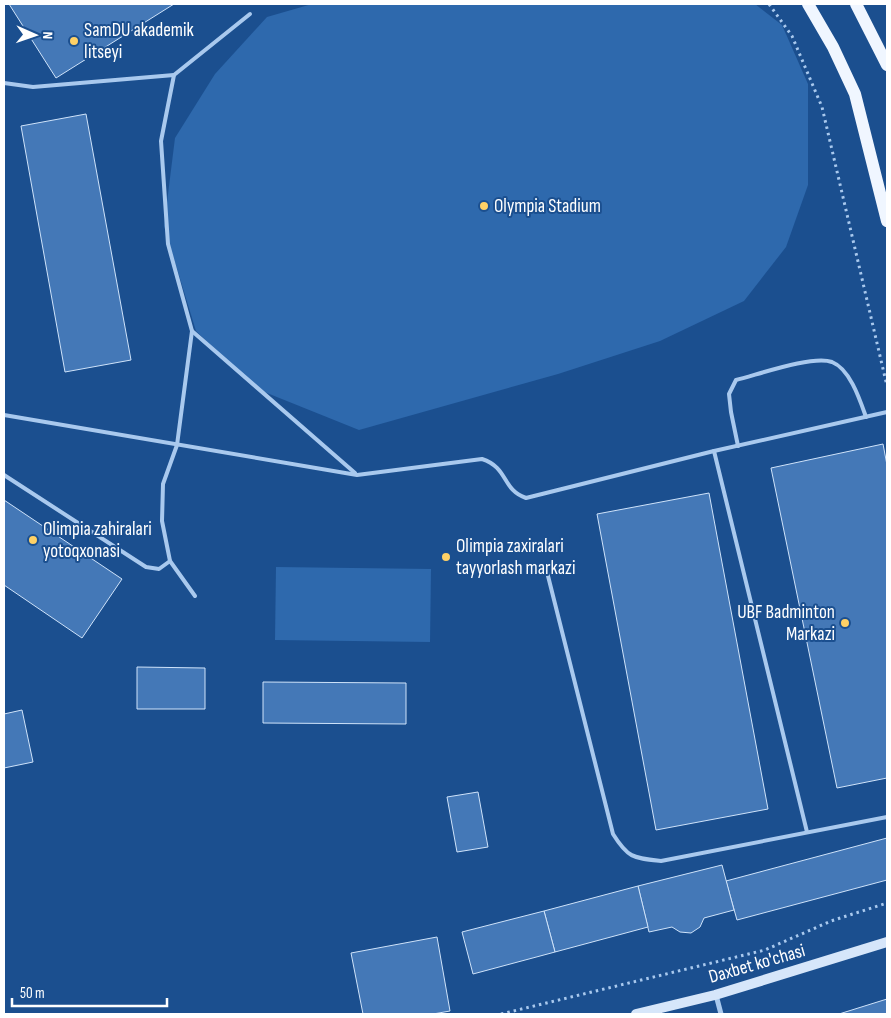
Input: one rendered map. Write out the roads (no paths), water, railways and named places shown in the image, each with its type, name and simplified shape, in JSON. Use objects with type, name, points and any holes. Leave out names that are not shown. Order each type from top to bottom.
[{"type":"main road","points":[[808,4],[833,48],[855,94],[887,221]]},
{"type":"main road","points":[[856,4],[887,65]]},
{"type":"main road","name":"Daxbet ko'chasi","points":[[636,1014],[673,1010],[887,942]]},
{"type":"street","points":[[716,995],[721,1014]]},
{"type":"lane","points":[[4,83],[33,87],[174,75],[250,14]]},
{"type":"lane","points":[[174,75],[161,141],[168,244],[192,332],[177,445],[163,484],[162,521],[170,561],[195,596]]},
{"type":"lane","points":[[192,332],[357,475]]},
{"type":"lane","points":[[738,446],[729,394],[736,380],[810,360],[832,362],[845,372],[858,393],[866,417]]},
{"type":"lane","points":[[4,415],[357,475],[482,459],[498,467],[512,490],[526,498],[714,451],[887,412]]},
{"type":"lane","points":[[714,451],[807,832]]},
{"type":"lane","points":[[4,475],[146,567],[159,569],[170,561]]},
{"type":"lane","points":[[546,568],[613,834],[624,851],[637,858],[661,861],[887,817]]},
{"type":"place","name":"SamDU akademik litseyi","points":[[74,41]]},
{"type":"place","name":"Olympia Stadium","points":[[484,206]]},
{"type":"place","name":"Olimpia zahiralari yotoqxonasi","points":[[33,540]]},
{"type":"place","name":"Olimpia zaxiralari tayyorlash markazi","points":[[446,557]]},
{"type":"place","name":"UBF Badminton Markazi","points":[[845,623]]}]
